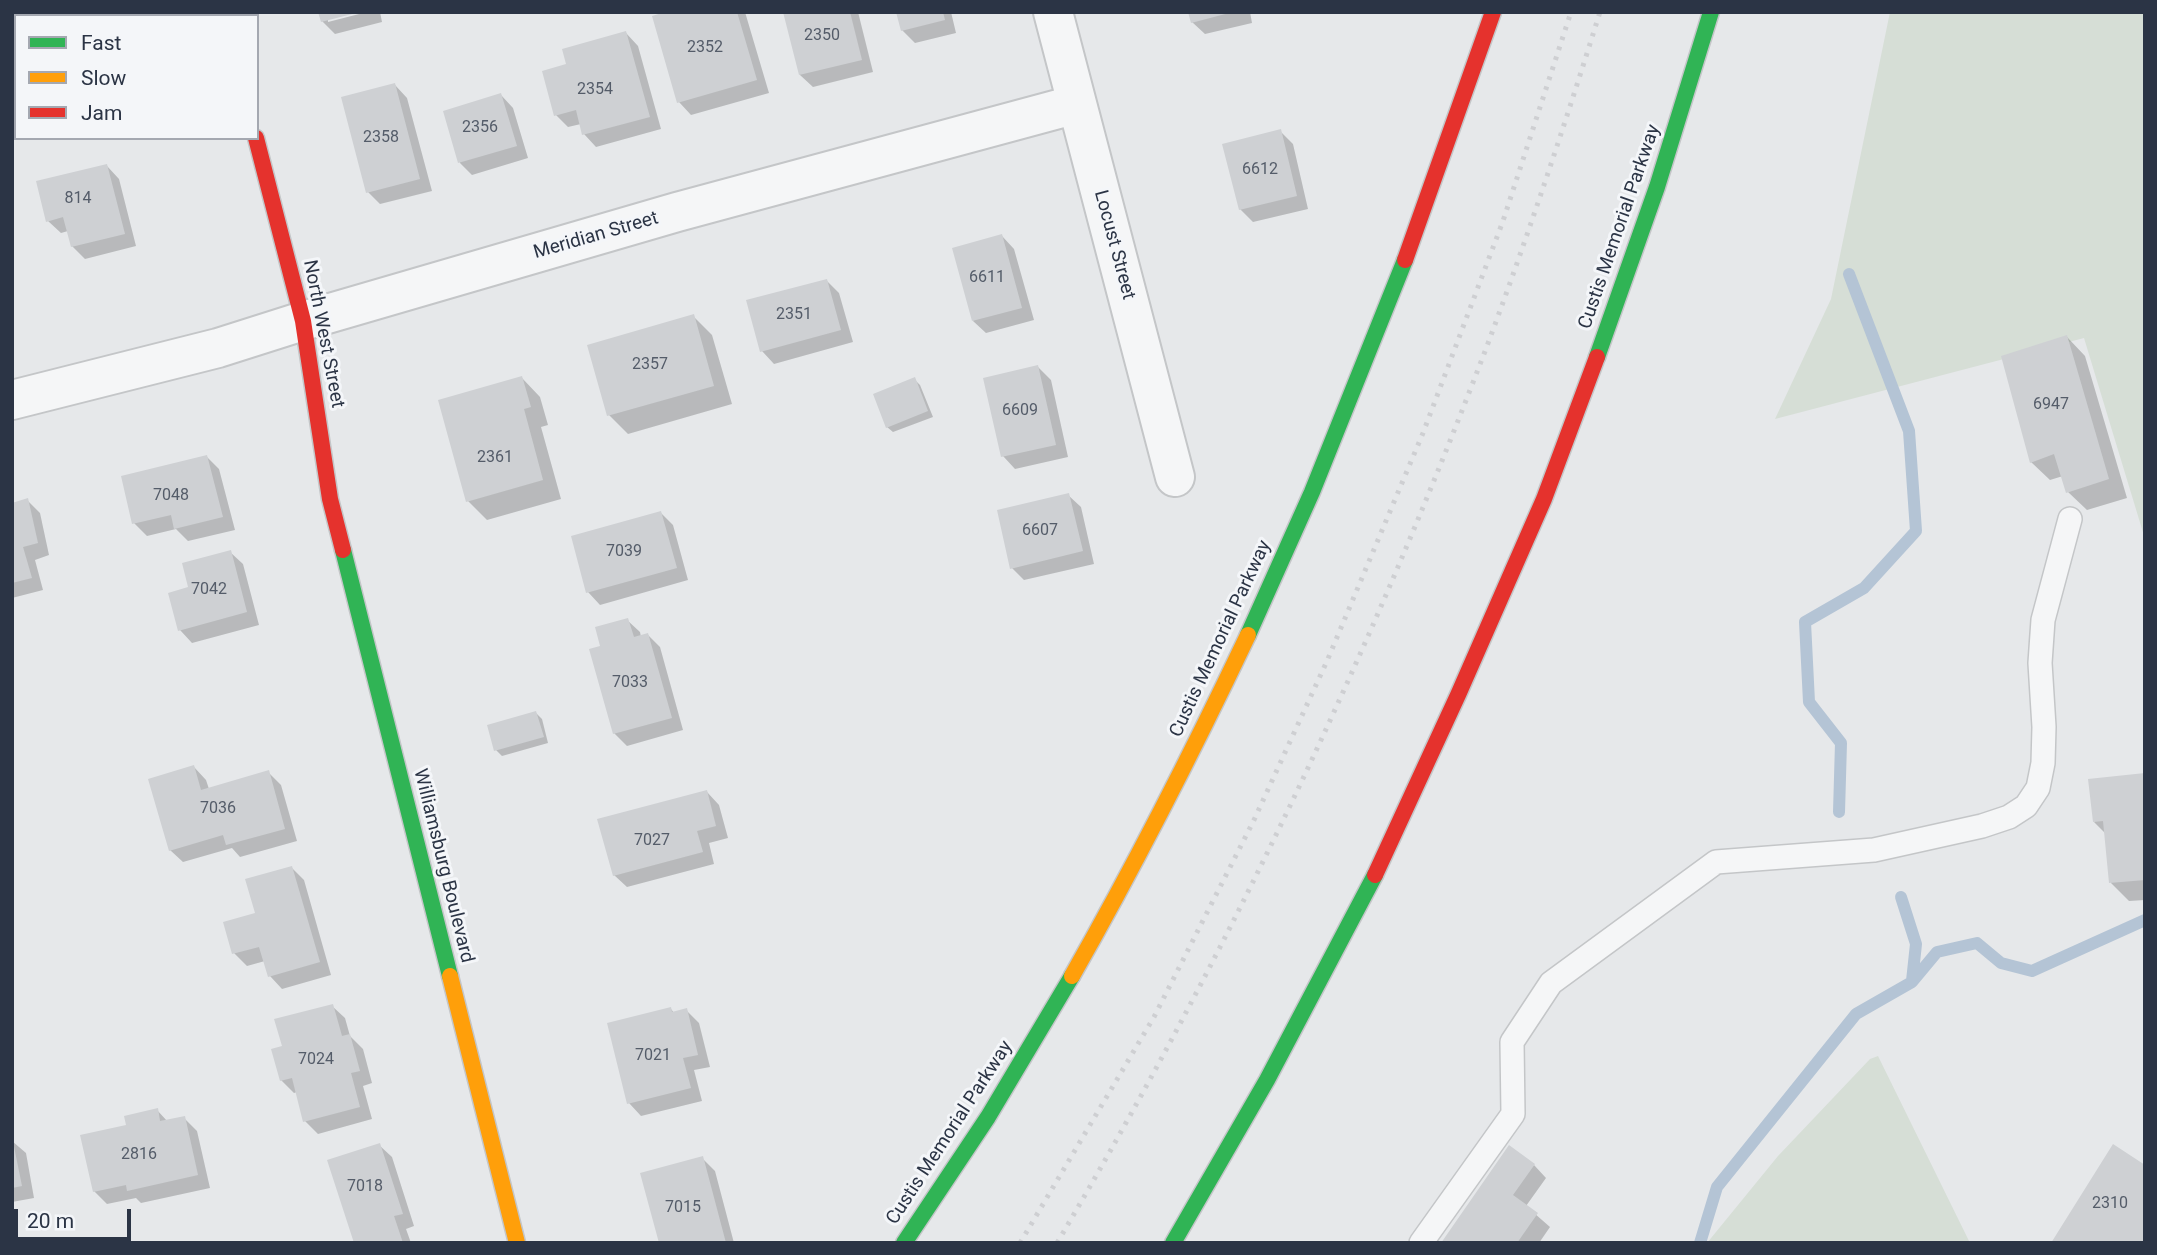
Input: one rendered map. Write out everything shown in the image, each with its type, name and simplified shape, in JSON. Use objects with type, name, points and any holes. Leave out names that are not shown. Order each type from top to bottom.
[{"type":"main road","name":"Custis Memorial Parkway","points":[[904,1243],[974,1137],[1086,951],[1143,847],[1225,682],[1322,468],[1400,276],[1493,12]]},
{"type":"main road","name":"Custis Memorial Parkway","points":[[1173,1243],[1267,1080],[1367,892],[1544,499],[1657,187],[1711,12]]},
{"type":"main road","name":"North West Street","points":[[257,140],[303,321],[330,499]]},
{"type":"main road","name":"Williamsburg Boulevard","points":[[330,499],[517,1243]]},
{"type":"street","name":"Locust Street","points":[[1053,12],[1175,477]]},
{"type":"street","name":"Meridian Street","points":[[12,400],[218,348],[677,212],[1077,104]]},
{"type":"lane","points":[[1421,1243],[1513,1114],[1512,1042],[1550,984],[1716,862],[1874,850],[1982,826],[2009,817],[2026,806],[2038,788],[2043,763],[2040,663],[2043,620],[2070,519]]},
{"type":"shaded area","points":[[1890,12],[2145,12],[2145,539],[2084,338],[1775,419],[1831,299]]},
{"type":"shaded area","points":[[1878,1056],[1970,1243],[1707,1243],[1778,1156],[1870,1059]]},
{"type":"building","points":[[318,12],[356,12],[356,13],[321,22]]},
{"type":"building","points":[[665,12],[737,12],[757,80],[677,103],[652,16]]},
{"type":"building","points":[[783,12],[850,12],[862,60],[799,75]]},
{"type":"building","points":[[896,12],[943,12],[945,20],[901,31]]},
{"type":"building","points":[[1188,12],[1228,12],[1229,13],[1191,23]]},
{"type":"building","points":[[626,31],[650,117],[582,135],[576,110],[554,116],[542,71],[566,64],[562,49]]},
{"type":"building","points":[[395,83],[420,179],[366,193],[341,97]]},
{"type":"building","points":[[501,93],[517,146],[458,163],[443,111]]},
{"type":"building","points":[[1281,129],[1297,196],[1239,210],[1222,144]]},
{"type":"building","points":[[107,164],[125,234],[71,247],[63,217],[46,222],[36,181]]},
{"type":"building","points":[[1002,234],[1022,308],[972,321],[952,248]]},
{"type":"building","points":[[827,279],[841,330],[760,352],[746,300]]},
{"type":"building","points":[[694,314],[714,386],[607,416],[587,345]]},
{"type":"building","points":[[2067,335],[2109,479],[2066,493],[2054,454],[2030,463],[2001,356]]},
{"type":"building","points":[[1038,365],[1056,445],[1001,457],[983,378]]},
{"type":"building","points":[[522,376],[531,407],[524,409],[543,480],[466,502],[438,400]]},
{"type":"building","points":[[915,377],[928,411],[886,428],[873,394]]},
{"type":"building","points":[[207,455],[223,517],[174,529],[171,515],[132,524],[121,476]]},
{"type":"building","points":[[1069,493],[1083,551],[1010,569],[997,510]]},
{"type":"building","points":[[28,498],[38,543],[23,547],[32,578],[12,583],[12,503]]},
{"type":"building","points":[[661,511],[677,568],[586,593],[571,536]]},
{"type":"building","points":[[231,550],[247,612],[178,631],[168,593],[188,587],[182,563]]},
{"type":"building","points":[[628,618],[634,637],[648,633],[672,718],[613,734],[589,649],[600,646],[595,627]]},
{"type":"building","points":[[536,711],[544,737],[494,751],[487,725]]},
{"type":"building","points":[[194,765],[201,790],[269,770],[285,829],[226,845],[223,835],[169,851],[148,779]]},
{"type":"building","points":[[2145,773],[2145,880],[2109,883],[2103,821],[2093,822],[2088,779]]},
{"type":"building","points":[[707,790],[716,826],[697,831],[703,852],[613,876],[597,819]]},
{"type":"building","points":[[292,866],[320,962],[268,977],[259,947],[232,954],[223,922],[255,913],[245,879]]},
{"type":"building","points":[[333,1004],[342,1036],[350,1034],[360,1071],[351,1073],[360,1107],[303,1122],[292,1078],[280,1081],[271,1049],[282,1046],[274,1019]]},
{"type":"building","points":[[671,1007],[672,1012],[687,1008],[698,1055],[683,1058],[691,1088],[627,1104],[607,1023]]},
{"type":"building","points":[[158,1108],[160,1121],[185,1116],[198,1175],[127,1191],[126,1185],[93,1192],[80,1135],[126,1125],[124,1116]]},
{"type":"building","points":[[12,1137],[22,1186],[12,1188]]},
{"type":"building","points":[[380,1143],[403,1214],[394,1216],[403,1243],[354,1243],[327,1160]]},
{"type":"building","points":[[2113,1144],[2145,1165],[2145,1243],[2051,1243]]},
{"type":"building","points":[[1509,1145],[1535,1164],[1513,1195],[1538,1213],[1517,1243],[1441,1243]]},
{"type":"building","points":[[703,1156],[726,1243],[659,1243],[640,1173]]},
{"type":"waterway","points":[[1839,812],[1841,743],[1809,702],[1805,622],[1864,588],[1916,531],[1909,431],[1849,274]]},
{"type":"waterway","points":[[1901,897],[1916,944],[1912,981]]},
{"type":"waterway","points":[[1700,1243],[1717,1187],[1856,1014],[1912,982],[1937,952],[1977,943],[2001,963],[2032,971],[2145,920]]},
{"type":"railway","points":[[1020,1243],[1154,1017],[1254,820],[1327,661],[1423,433],[1503,221],[1571,12]]},
{"type":"railway","points":[[1057,1243],[1179,1026],[1291,804],[1344,691],[1442,462],[1487,346],[1546,180],[1600,12]]},
{"type":"traffic: fast","points":[[1597,357],[1657,187],[1711,12]]},
{"type":"traffic: fast","points":[[1248,635],[1312,492],[1405,260]]},
{"type":"traffic: fast","points":[[343,550],[450,976]]},
{"type":"traffic: fast","points":[[1173,1243],[1267,1080],[1375,875]]},
{"type":"traffic: fast","points":[[904,1243],[988,1117],[1072,976]]},
{"type":"traffic: slow","points":[[1072,976],[1163,807],[1248,635]]},
{"type":"traffic: slow","points":[[450,976],[517,1243]]},
{"type":"traffic: jam","points":[[1405,260],[1493,12]]},
{"type":"traffic: jam","points":[[257,140],[303,321],[330,499],[343,550]]},
{"type":"traffic: jam","points":[[1375,875],[1544,499],[1597,357]]}]
